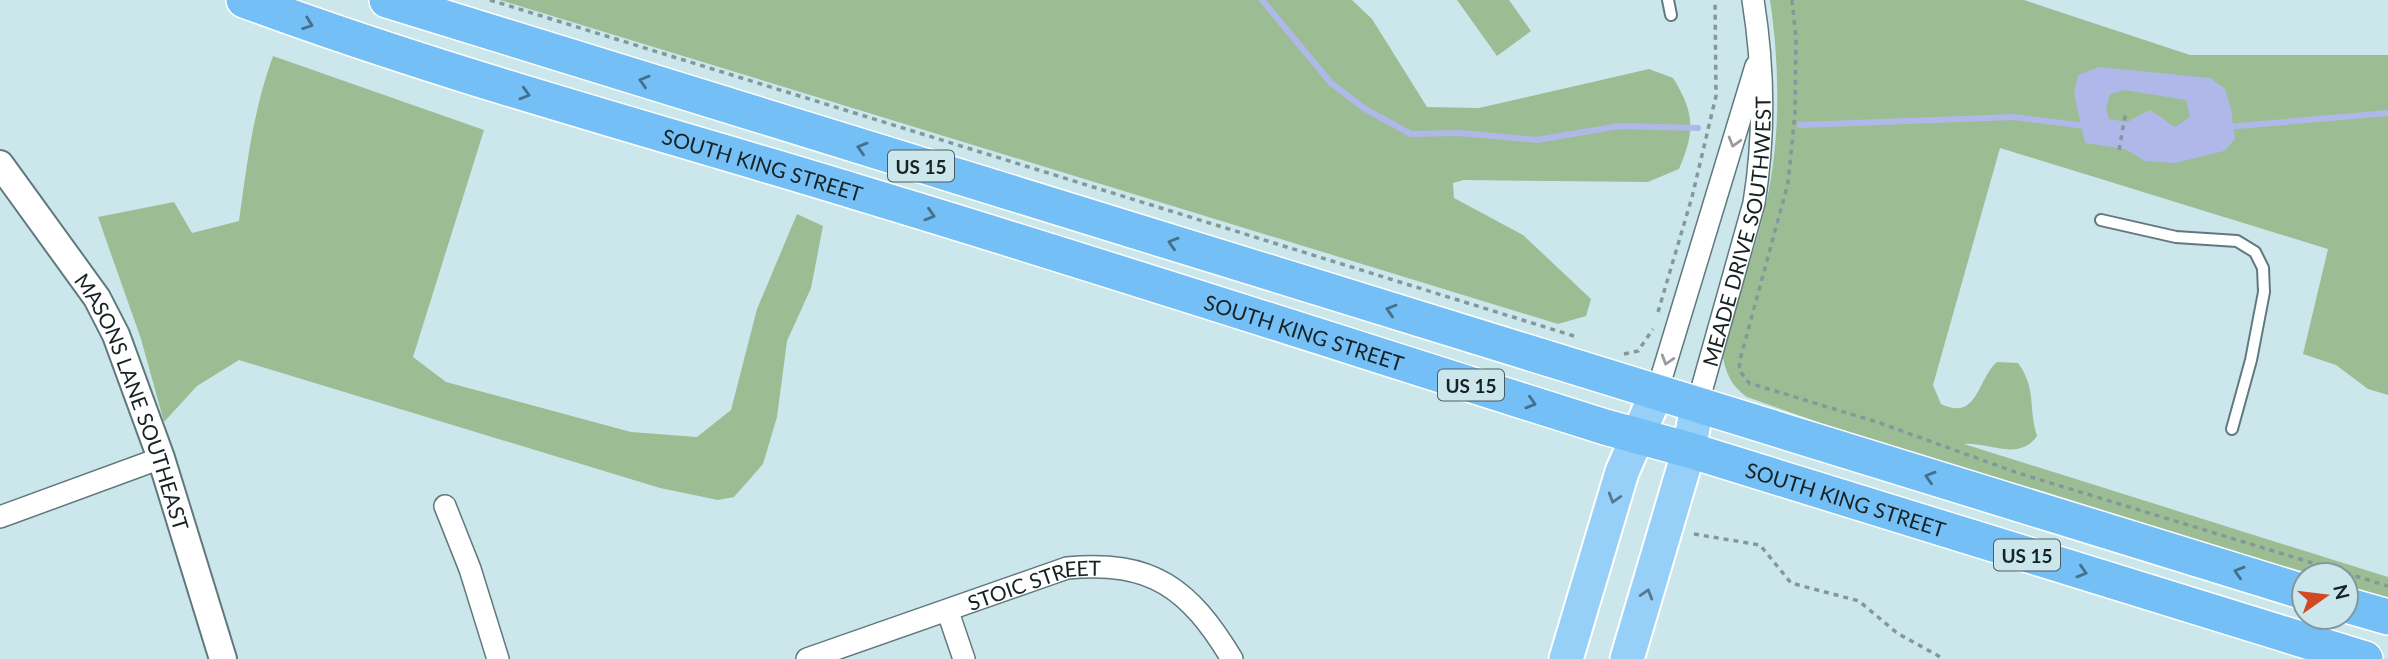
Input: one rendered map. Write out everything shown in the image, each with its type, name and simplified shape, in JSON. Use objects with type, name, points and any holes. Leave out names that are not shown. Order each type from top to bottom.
[{"type":"highway","name":"SOUTH KING STREET","points":[[244,0],[325,30],[492,84],[860,193],[2365,659]]},
{"type":"highway","name":"SOUTH KING STREET","points":[[387,0],[2290,588]]},
{"type":"highway","points":[[2360,609],[2388,617]]},
{"type":"main road","points":[[1566,659],[1622,472],[1657,392]]},
{"type":"main road","points":[[1627,659],[1689,450],[1697,406]]},
{"type":"street","name":"MEADE DRIVE SOUTHWEST","points":[[1697,406],[1754,203],[1763,115],[1760,54],[1753,0]]},
{"type":"street","name":"MEADE DRIVE SOUTHWEST","points":[[1657,392],[1760,54]]},
{"type":"street","name":"MASONS LANE SOUTHEAST","points":[[0,164],[97,298],[116,335],[161,458],[223,659]]},
{"type":"street","points":[[0,517],[161,458]]},
{"type":"street","points":[[444,506],[470,569],[498,659]]},
{"type":"street","name":"STOIC STREET","points":[[807,659],[948,612],[1067,568],[1104,565],[1139,572],[1183,593],[1210,623],[1232,659]]},
{"type":"street","points":[[948,612],[964,659]]},
{"type":"lane","points":[[1668,0],[1671,15]]},
{"type":"lane","points":[[2101,220],[2176,237],[2237,241],[2255,252],[2263,268],[2264,292],[2251,360],[2232,429]]},
{"type":"path","points":[[489,0],[1581,339]]},
{"type":"path","points":[[1658,313],[1692,197],[1716,96],[1715,0]]},
{"type":"path","points":[[1792,0],[1796,40],[1796,88],[1788,183],[1740,360],[1739,370],[1749,383],[1880,423],[2018,473],[2388,586]]},
{"type":"path","points":[[2119,150],[2126,111]]},
{"type":"path","points":[[1618,354],[1638,351],[1648,341],[1656,325]]},
{"type":"path","points":[[1694,534],[1760,545],[1791,583],[1859,601],[1897,633],[1944,659]]},
{"type":"green space","points":[[500,0],[1352,0],[1372,19],[1427,107],[1479,108],[1649,69],[1673,78],[1689,112],[1690,133],[1679,169],[1648,182],[1464,180],[1453,183],[1454,198],[1523,235],[1591,299],[1586,316],[1558,324]]},
{"type":"green space","points":[[1457,0],[1509,0],[1531,31],[1497,56]]},
{"type":"green space","points":[[1770,0],[2024,0],[2190,55],[2388,55],[2388,395],[2368,389],[2336,365],[2303,354],[2328,249],[2000,148],[1933,385],[1941,404],[1953,408],[1963,407],[1970,403],[1997,362],[2018,363],[2028,381],[2037,436],[2030,444],[2013,449],[1964,444],[2337,561],[2290,561],[2290,571],[1999,486],[1747,397],[1737,389],[1728,375],[1723,358],[1770,183],[1776,131],[1776,52]]},
{"type":"green space","points":[[273,56],[484,130],[413,357],[446,382],[631,432],[697,437],[731,410],[757,309],[797,214],[823,226],[811,288],[787,341],[777,417],[763,464],[734,497],[718,500],[660,488],[239,360],[197,386],[164,422],[141,339],[98,217],[174,202],[192,233],[239,221],[256,117]]},
{"type":"green space","points":[[2360,568],[2388,577],[2388,604],[2360,596]]},
{"type":"water","points":[[2099,67],[2210,78],[2225,89],[2231,108],[2235,139],[2224,151],[2175,163],[2145,161],[2125,149],[2085,143],[2074,94],[2078,75]],"holes":[[[2125,90],[2186,100],[2190,117],[2175,127],[2150,110],[2127,122],[2109,119],[2106,108],[2110,94]]]},
{"type":"waterway","points":[[1262,0],[1331,83],[1365,109],[1411,134],[1460,133],[1537,140],[1619,126],[1698,128]]},
{"type":"waterway","points":[[2226,127],[2388,113]]},
{"type":"waterway","points":[[1800,125],[2014,117],[2085,126]]}]
